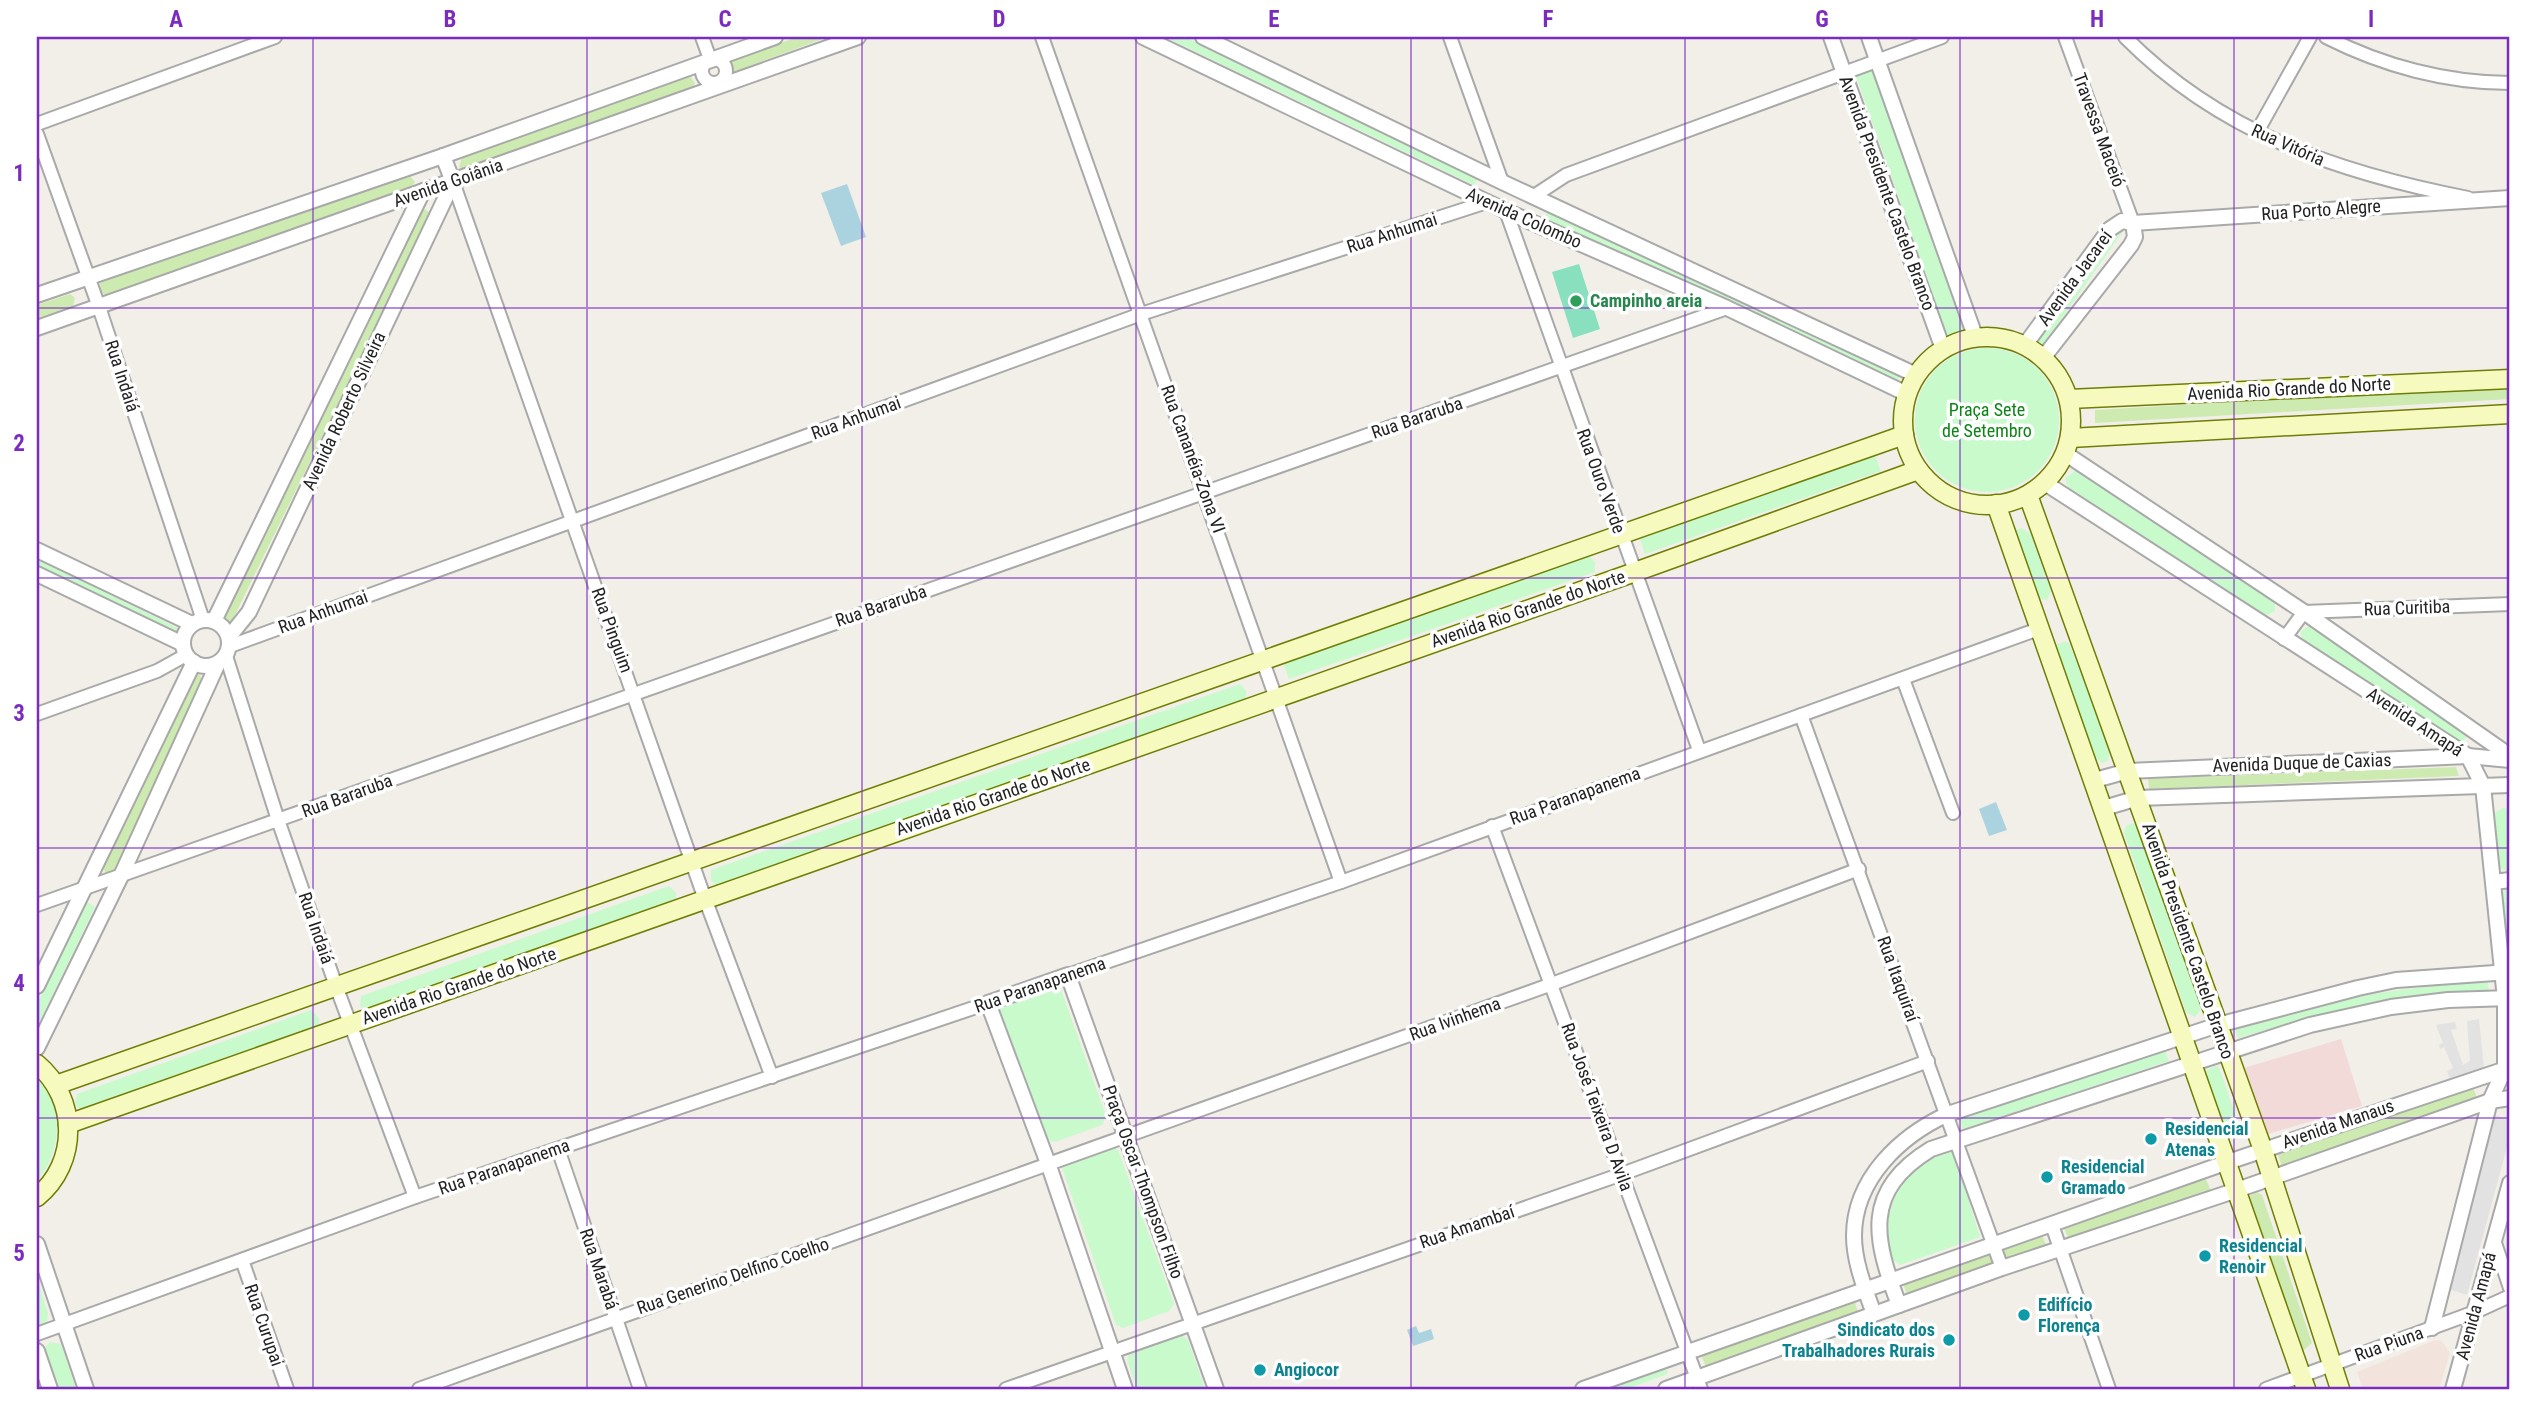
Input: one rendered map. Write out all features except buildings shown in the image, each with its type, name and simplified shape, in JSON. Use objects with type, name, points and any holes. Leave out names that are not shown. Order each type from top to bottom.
[{"type":"main road","points":[[1975,336],[2002,338],[2025,345],[2043,358],[2059,377],[2069,399],[2068,446],[2045,483],[2028,495],[1996,505],[1966,502],[1953,497],[1940,490],[1918,470],[1904,435],[1907,394],[1916,375],[1943,349],[1975,336]]},
{"type":"main road","name":"Avenida Rio Grande do Norte","points":[[2069,399],[2510,379]]},
{"type":"main road","name":"Avenida Rio Grande do Norte","points":[[2068,446],[2510,414]]},
{"type":"main road","points":[[56,1085],[1904,435]]},
{"type":"main road","name":"Avenida Rio Grande do Norte","points":[[68,1124],[1918,470]]},
{"type":"main road","name":"Avenida Presidente Castelo Branco","points":[[2028,495],[2263,1150],[2340,1389]]},
{"type":"main road","name":"Avenida Presidente Castelo Branco","points":[[1996,505],[2042,628],[2303,1383]]},
{"type":"main road","points":[[2042,628],[2070,618]]},
{"type":"main road","points":[[37,1064],[56,1085],[68,1124],[68,1144],[62,1163],[53,1180],[37,1197]]},
{"type":"street","points":[[37,124],[271,37]]},
{"type":"street","points":[[702,37],[710,58],[718,60],[725,69],[719,85]]},
{"type":"street","name":"Avenida Goiânia","points":[[37,295],[415,166],[710,58],[775,37]]},
{"type":"street","name":"Rua Cananéia-Zona VI","points":[[1042,37],[1265,659],[1341,882]]},
{"type":"street","name":"Avenida Colombo","points":[[1143,37],[1506,211],[1727,308],[1907,394]]},
{"type":"street","name":"Avenida Colombo","points":[[1203,37],[1502,182],[1916,375]]},
{"type":"street","points":[[1450,37],[1502,182],[1489,192],[1487,202]]},
{"type":"street","name":"Avenida Presidente Castelo Branco","points":[[1831,37],[1943,349]]},
{"type":"street","name":"Avenida Presidente Castelo Branco","points":[[1869,37],[1975,336]]},
{"type":"street","points":[[1522,218],[1532,209],[1534,196],[1566,176],[1942,37]]},
{"type":"street","name":"Travessa Maceió","points":[[2065,37],[2133,223]]},
{"type":"street","name":"Rua Vitória","points":[[2125,37],[2195,94],[2257,132],[2357,173],[2476,200]]},
{"type":"street","points":[[2257,132],[2309,37]]},
{"type":"street","points":[[2326,37],[2404,68],[2468,80],[2510,83]]},
{"type":"street","name":"Avenida Goiânia","points":[[37,328],[453,182],[849,38]]},
{"type":"street","name":"Rua Indaiá","points":[[37,134],[99,307],[203,622]]},
{"type":"street","points":[[443,156],[453,182]]},
{"type":"street","points":[[415,166],[423,191]]},
{"type":"street","name":"Rua Pinguim","points":[[453,182],[705,899],[772,1077]]},
{"type":"street","name":"Avenida Roberto Silveira","points":[[37,1048],[121,876],[225,651],[248,612],[453,182]]},
{"type":"street","name":"Avenida Roberto Silveira","points":[[203,622],[423,191]]},
{"type":"street","name":"Rua Porto Alegre","points":[[2133,223],[2510,198]]},
{"type":"street","name":"Rua Anhumai","points":[[225,651],[572,520],[1140,314],[1487,202]]},
{"type":"street","name":"Rua Ouro Verde","points":[[1506,211],[1560,369],[1699,750]]},
{"type":"street","name":"Avenida Jacareí","points":[[2025,345],[2110,229],[2122,221],[2133,223],[2135,230],[2131,245],[2043,358]]},
{"type":"street","name":"Rua Bararuba","points":[[37,905],[1727,308]]},
{"type":"street","name":"Avenida Amapá","points":[[2068,446],[2510,758]]},
{"type":"street","name":"Avenida Amapá","points":[[2045,483],[2468,756],[2483,786],[2506,972],[2508,1068],[2490,1101],[2432,1328]]},
{"type":"street","points":[[37,550],[203,622],[224,627],[225,651],[205,666],[188,654],[37,574]]},
{"type":"street","name":"Rua Curitiba","points":[[2304,612],[2510,604]]},
{"type":"street","points":[[2284,639],[2304,612]]},
{"type":"street","points":[[37,986],[84,888],[188,654],[185,633],[203,622]]},
{"type":"street","name":"Rua Paranapanema","points":[[37,1334],[415,1197],[1341,882],[1699,750],[2042,628]]},
{"type":"street","name":"Rua Indaiá","points":[[225,651],[278,820],[336,986],[415,1197]]},
{"type":"street","points":[[37,714],[158,671],[188,654]]},
{"type":"street","points":[[1903,679],[1953,813]]},
{"type":"street","name":"Rua Itaquiraí","points":[[1801,715],[2002,1268]]},
{"type":"street","name":"Avenida Duque de Caxias","points":[[2095,780],[2128,771],[2468,756],[2510,758]]},
{"type":"street","name":"Avenida Duque de Caxias","points":[[2104,808],[2138,798],[2510,785]]},
{"type":"street","name":"Rua José Teixeira D Avila","points":[[1492,826],[1699,1384]]},
{"type":"street","name":"Rua Ivinhema","points":[[1049,1166],[1552,985],[1859,869]]},
{"type":"street","points":[[2494,882],[2510,880]]},
{"type":"street","points":[[1874,1314],[1854,1237],[1855,1216],[1863,1192],[1894,1149],[1924,1125],[1948,1114],[2218,1025],[2396,980],[2506,972]]},
{"type":"street","name":"Praça Oscar Thompson Filho","points":[[1068,975],[1216,1389]]},
{"type":"street","points":[[1899,1305],[1878,1236],[1878,1216],[1888,1189],[1912,1160],[1955,1139],[2227,1050],[2354,1014],[2448,1000],[2507,998]]},
{"type":"street","points":[[988,1003],[1049,1166],[1125,1389]]},
{"type":"street","name":"Rua Amambaí","points":[[1006,1389],[1193,1321],[1622,1174],[1928,1061]]},
{"type":"street","name":"Avenida Manaus","points":[[1583,1389],[2228,1162],[2508,1068]]},
{"type":"street","name":"Avenida Manaus","points":[[1666,1389],[1699,1384],[1874,1314],[2002,1268],[2237,1190],[2490,1101],[2510,1098]]},
{"type":"street","name":"Rua Marabá","points":[[558,1149],[639,1389]]},
{"type":"street","name":"Rua Generino Delfino Coelho","points":[[419,1389],[1049,1166]]},
{"type":"street","name":"Avenida Amapá","points":[[2453,1389],[2510,1182]]},
{"type":"street","points":[[2052,1225],[2109,1389]]},
{"type":"street","points":[[2494,1240],[2510,1288]]},
{"type":"street","points":[[37,1244],[86,1389]]},
{"type":"street","name":"Rua Curupai","points":[[242,1260],[287,1389]]},
{"type":"street","name":"Rua Piuna","points":[[2266,1389],[2303,1383],[2331,1366],[2475,1312],[2510,1296]]},
{"type":"street","points":[[37,1351],[50,1389]]},
{"type":"shaded area","points":[[2479,1019],[2484,1068],[2449,1078],[2447,1071],[2453,1068],[2444,1047],[2440,1049],[2439,1045],[2443,1043],[2436,1025],[2455,1022],[2457,1029],[2451,1030],[2463,1065],[2470,1061],[2467,1021]]},
{"type":"shaded area","points":[[2341,1039],[2362,1106],[2265,1135],[2244,1068]]},
{"type":"shaded area","points":[[2494,1115],[2510,1120],[2510,1136],[2467,1295],[2448,1289]]},
{"type":"shaded area","points":[[2435,1340],[2442,1341],[2450,1353],[2439,1389],[2363,1389],[2357,1372]]},
{"type":"green space","points":[[798,37],[828,37],[733,72],[730,68],[731,59]]},
{"type":"green space","points":[[1165,37],[1185,37],[1478,177],[1474,185]]},
{"type":"green space","points":[[1874,69],[1966,332],[1948,338],[1856,76]]},
{"type":"green space","points":[[689,75],[695,83],[692,88],[464,170],[459,167],[462,157]]},
{"type":"green space","points":[[410,176],[415,182],[411,188],[105,295],[97,289],[102,281]]},
{"type":"green space","points":[[425,209],[431,214],[232,621],[227,623],[222,617],[422,210]]},
{"type":"green space","points":[[1548,210],[1901,373],[1898,381],[1544,218]]},
{"type":"green space","points":[[2117,227],[2123,231],[2043,345],[2038,341]]},
{"type":"green space","name":"Campinho areia","points":[[1579,264],[1600,329],[1573,338],[1552,272]]},
{"type":"green space","points":[[70,294],[75,298],[73,306],[37,318],[37,305]]},
{"type":"green space","name":"Praça Sete de Setembro","points":[[1987,348],[2015,353],[2038,369],[2054,392],[2059,420],[2054,448],[2038,471],[2015,487],[1987,492],[1959,487],[1936,471],[1920,448],[1915,420],[1920,392],[1936,369],[1959,353]]},
{"type":"green space","points":[[2510,386],[2510,399],[2095,423],[2095,410]]},
{"type":"green space","points":[[1875,456],[1881,471],[1645,554],[1640,539]]},
{"type":"green space","points":[[2078,469],[2269,596],[2275,601],[2275,611],[2261,618],[2069,490],[2065,478]]},
{"type":"green space","points":[[2021,528],[2030,533],[2051,591],[2047,600],[2037,598],[2014,537],[2016,530]]},
{"type":"green space","points":[[1588,555],[1595,562],[1595,572],[1289,679],[1283,662]]},
{"type":"green space","points":[[37,559],[178,628],[173,638],[37,571]]},
{"type":"green space","points":[[2311,624],[2468,733],[2462,744],[2302,644],[2301,631]]},
{"type":"green space","points":[[2066,641],[2070,645],[2110,750],[2108,761],[2102,763],[2093,756],[2054,649],[2055,645]]},
{"type":"green space","points":[[196,675],[200,675],[203,683],[113,872],[105,872],[103,867]]},
{"type":"green space","points":[[1240,684],[1246,691],[1246,702],[717,886],[711,880],[711,870]]},
{"type":"green space","points":[[2456,767],[2459,776],[2149,789],[2148,779]]},
{"type":"green space","points":[[2503,808],[2510,809],[2508,872],[2499,867],[2493,814]]},
{"type":"green space","points":[[2138,824],[2141,830],[2202,1008],[2195,1017],[2186,1012],[2124,833],[2126,826]]},
{"type":"green space","points":[[669,886],[676,893],[676,902],[368,1013],[360,1006],[361,996]]},
{"type":"green space","points":[[2510,886],[2510,950],[2505,944],[2501,893]]},
{"type":"green space","points":[[87,902],[95,907],[37,1027],[37,1004]]},
{"type":"green space","points":[[2488,982],[2489,992],[2425,997],[2362,1007],[2238,1038],[2234,1026],[2360,996]]},
{"type":"green space","points":[[1059,984],[1106,1116],[1102,1125],[1055,1142],[1047,1140],[1000,1010],[1002,1002]]},
{"type":"green space","points":[[311,1010],[319,1018],[319,1030],[84,1112],[75,1105],[77,1094]]},
{"type":"green space","points":[[2164,1048],[2169,1061],[1963,1129],[1959,1116]]},
{"type":"green space","points":[[2215,1066],[2219,1067],[2242,1134],[2227,1140],[2204,1072]]},
{"type":"green space","points":[[37,1079],[52,1103],[57,1130],[51,1156],[37,1181]]},
{"type":"green space","points":[[2473,1087],[2477,1098],[2282,1167],[2278,1155]]},
{"type":"green space","points":[[1111,1145],[1118,1150],[1174,1304],[1169,1311],[1123,1328],[1116,1325],[1061,1165]]},
{"type":"green space","points":[[1948,1148],[1953,1151],[1980,1237],[1900,1265],[1892,1257],[1888,1245],[1887,1231],[1893,1200],[1899,1186],[1914,1166]]},
{"type":"green space","points":[[2205,1177],[2211,1191],[2069,1240],[2063,1226]]},
{"type":"green space","points":[[2257,1192],[2262,1195],[2312,1343],[2303,1351],[2297,1349],[2248,1197]]},
{"type":"green space","points":[[2041,1232],[2046,1245],[2006,1259],[2001,1246]]},
{"type":"green space","points":[[1987,1250],[1992,1263],[1907,1294],[1902,1281]]},
{"type":"green space","points":[[37,1277],[48,1314],[47,1323],[42,1325],[37,1324]]},
{"type":"green space","points":[[1854,1299],[1858,1312],[1706,1367],[1701,1355]]},
{"type":"green space","points":[[1180,1334],[1188,1340],[1205,1389],[1137,1389],[1127,1360],[1130,1351]]},
{"type":"green space","points":[[50,1342],[61,1344],[76,1389],[57,1389],[43,1350]]},
{"type":"green space","points":[[1664,1366],[1668,1373],[1665,1375],[1626,1389],[1597,1389]]},
{"type":"water","points":[[847,184],[866,237],[841,246],[821,193]]},
{"type":"water","points":[[1996,802],[2007,830],[1989,836],[1979,809]]},
{"type":"water","points":[[1416,1326],[1419,1333],[1431,1329],[1434,1339],[1413,1346],[1407,1330]]},
{"type":"place","name":"Campinho areia","points":[[1576,301]]},
{"type":"place","name":"Residencial Atenas","points":[[2151,1139]]},
{"type":"place","name":"Residencial Gramado","points":[[2047,1177]]},
{"type":"place","name":"Residencial Renoir","points":[[2205,1256]]},
{"type":"place","name":"Edifício Florença","points":[[2024,1315]]},
{"type":"place","name":"Sindicato dos Trabalhadores Rurais","points":[[1949,1340]]},
{"type":"place","name":"Angiocor","points":[[1260,1370]]}]
